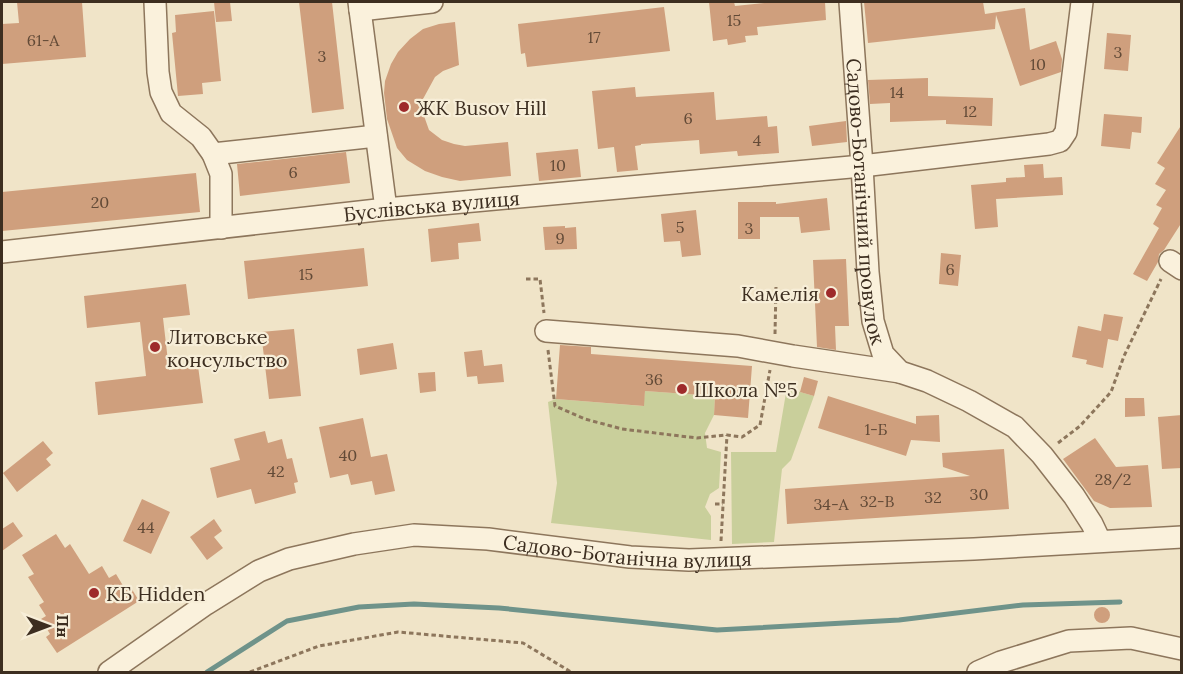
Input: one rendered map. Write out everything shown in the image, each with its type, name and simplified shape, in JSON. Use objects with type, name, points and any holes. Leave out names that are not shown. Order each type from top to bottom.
[{"type":"street","points":[[155,2],[161,92],[171,113],[201,137],[213,154],[220,174],[220,228]]},
{"type":"street","points":[[386,209],[360,6],[432,2]]},
{"type":"street","name":"Садово-Ботанічний провулок","points":[[850,2],[873,321],[883,354],[900,372]]},
{"type":"street","name":"Буслівська вулиця","points":[[2,252],[386,209],[862,166],[1049,144],[1060,141],[1066,132],[1082,2]]},
{"type":"street","points":[[213,154],[376,136]]},
{"type":"street","points":[[546,331],[738,346],[900,372],[927,381],[969,401],[1015,428],[1042,455],[1074,496],[1100,541]]},
{"type":"street","name":"Садово-Ботанічна вулиця","points":[[109,672],[206,604],[259,571],[289,559],[354,544],[414,535],[488,539],[630,557],[689,560],[974,549],[1182,537]]},
{"type":"street","points":[[978,672],[1001,662],[1069,641],[1131,638],[1182,649]]},
{"type":"path","points":[[1042,455],[1080,426],[1111,392],[1124,356],[1176,265]]},
{"type":"path","points":[[526,279],[540,279],[555,406],[585,419],[622,429],[698,438],[726,435],[742,437],[759,425],[774,352],[777,287]]},
{"type":"path","points":[[721,532],[726,435]]},
{"type":"path","points":[[715,504],[723,504]]},
{"type":"path","points":[[250,672],[319,646],[398,632],[523,643],[571,672]]},
{"type":"green space","points":[[787,387],[814,396],[791,460],[782,469],[774,542],[732,544],[731,452],[776,452]]},
{"type":"green space","points":[[645,391],[715,396],[714,415],[705,433],[707,448],[721,452],[719,488],[710,494],[705,507],[711,516],[711,540],[551,523],[557,483],[548,402],[556,399],[643,406]]},
{"type":"building","points":[[17,2],[82,2],[86,57],[2,64],[2,24],[19,23]]},
{"type":"building","points":[[214,2],[230,2],[232,21],[216,22]]},
{"type":"building","points":[[299,2],[332,2],[344,109],[312,113]]},
{"type":"building","points":[[709,2],[734,2],[735,6],[773,2],[825,2],[826,20],[757,27],[758,35],[745,36],[746,42],[728,45],[727,39],[713,41]]},
{"type":"building","points":[[864,2],[983,2],[985,14],[1025,8],[1030,50],[1056,41],[1062,59],[1061,72],[1020,86],[996,15],[995,29],[868,43]]},
{"type":"building","points":[[664,7],[670,51],[527,67],[525,53],[521,54],[518,24]]},
{"type":"building","points":[[214,11],[221,81],[202,83],[203,94],[178,96],[172,33],[176,32],[175,15]]},
{"type":"building","name":"ЖК Busov Hill","points":[[455,22],[459,65],[435,77],[423,99],[424,116],[429,130],[442,140],[465,146],[508,142],[511,176],[460,181],[442,177],[425,171],[407,160],[397,148],[387,119],[384,93],[385,81],[391,64],[398,52],[423,29]]},
{"type":"building","points":[[1107,33],[1131,35],[1128,71],[1104,69]]},
{"type":"building","points":[[928,78],[928,96],[993,98],[992,126],[946,124],[946,120],[890,122],[890,103],[870,104],[868,80]]},
{"type":"building","points":[[635,87],[636,97],[714,92],[716,120],[767,116],[768,127],[777,126],[779,153],[738,156],[737,151],[700,154],[699,140],[641,144],[635,146],[638,170],[617,172],[614,147],[598,149],[592,91]]},
{"type":"building","points":[[1104,114],[1142,117],[1141,133],[1132,132],[1130,149],[1101,146]]},
{"type":"building","points":[[846,121],[847,142],[812,146],[809,126]]},
{"type":"building","points":[[1182,124],[1182,222],[1159,254],[1158,262],[1147,281],[1133,274],[1159,228],[1153,224],[1162,208],[1156,205],[1166,190],[1155,184],[1165,168],[1157,163]]},
{"type":"building","points":[[578,149],[581,177],[539,181],[536,153]]},
{"type":"building","points":[[346,152],[350,183],[240,196],[237,164]]},
{"type":"building","points":[[1043,164],[1044,178],[1062,177],[1063,195],[996,199],[998,227],[975,229],[971,185],[1006,182],[1006,178],[1025,177],[1024,165]]},
{"type":"building","points":[[196,173],[200,212],[2,231],[2,192]]},
{"type":"building","points":[[827,198],[830,230],[801,233],[799,217],[760,217],[760,239],[738,239],[738,202],[776,202],[776,204]]},
{"type":"building","points":[[696,210],[701,255],[682,257],[680,241],[664,242],[661,214]]},
{"type":"building","points":[[479,223],[481,241],[458,243],[459,259],[431,262],[428,229]]},
{"type":"building","points":[[565,226],[565,228],[576,227],[577,249],[545,250],[543,227]]},
{"type":"building","points":[[364,248],[368,286],[248,299],[244,261]]},
{"type":"building","points":[[941,253],[961,255],[958,286],[939,284]]},
{"type":"building","name":"Камелія","points":[[846,259],[849,326],[835,326],[836,350],[817,347],[813,260]]},
{"type":"building","name":"Литовське консульство","points":[[186,284],[190,315],[163,318],[169,370],[198,366],[203,403],[98,415],[95,382],[146,376],[140,322],[87,328],[84,296]]},
{"type":"building","points":[[1104,314],[1123,317],[1118,341],[1108,339],[1103,368],[1086,364],[1087,360],[1072,357],[1078,326],[1101,331]]},
{"type":"building","points":[[294,329],[301,396],[269,399],[261,332]]},
{"type":"building","points":[[393,343],[397,369],[360,375],[357,349]]},
{"type":"building","points":[[560,345],[591,347],[591,354],[752,366],[748,418],[714,415],[715,396],[645,391],[644,406],[556,399]]},
{"type":"building","points":[[482,350],[484,366],[502,364],[504,382],[478,384],[477,376],[467,377],[464,352]]},
{"type":"building","points":[[435,372],[436,391],[420,393],[418,373]]},
{"type":"building","points":[[804,377],[818,381],[814,396],[800,392]]},
{"type":"building","points":[[828,396],[916,424],[916,416],[939,415],[940,442],[911,440],[906,456],[818,428]]},
{"type":"building","points":[[1125,398],[1144,398],[1145,416],[1125,417]]},
{"type":"building","points":[[1182,415],[1182,468],[1162,469],[1158,417]]},
{"type":"building","points":[[363,418],[371,457],[387,454],[395,491],[375,495],[372,481],[351,485],[348,474],[330,478],[319,427]]},
{"type":"building","points":[[265,431],[268,443],[282,439],[287,459],[292,458],[298,482],[294,483],[296,493],[255,504],[251,489],[217,498],[210,468],[240,460],[234,439]]},
{"type":"building","points":[[1095,438],[1116,467],[1148,465],[1152,507],[1110,508],[1094,501],[1063,459]]},
{"type":"building","points":[[43,441],[53,453],[46,459],[51,465],[17,492],[3,473]]},
{"type":"building","points":[[1004,449],[1009,509],[787,524],[785,489],[970,476],[943,467],[942,453]]},
{"type":"building","points":[[142,499],[170,512],[151,554],[123,541]]},
{"type":"building","points":[[214,519],[222,531],[214,537],[223,548],[207,560],[190,537]]},
{"type":"building","points":[[13,522],[23,536],[2,551],[2,529]]},
{"type":"building","name":"КБ Hidden","points":[[56,534],[65,548],[70,544],[89,574],[102,566],[109,578],[116,574],[125,589],[130,586],[139,601],[57,653],[46,637],[50,634],[41,619],[46,616],[39,605],[44,602],[28,577],[34,574],[22,555]]},
{"type":"building","points":[[1102,607],[1108,609],[1110,615],[1108,621],[1102,623],[1096,621],[1094,615],[1096,609]]},
{"type":"waterway","points":[[207,672],[287,621],[359,607],[414,604],[499,608],[717,630],[899,620],[1023,605],[1120,602]]},
{"type":"place","name":"ЖК Busov Hill","points":[[404,107]]},
{"type":"place","name":"Камелія","points":[[831,293]]},
{"type":"place","name":"Литовське консульство","points":[[155,347]]},
{"type":"place","name":"Школа №5","points":[[682,389]]},
{"type":"place","name":"КБ Hidden","points":[[94,593]]}]
